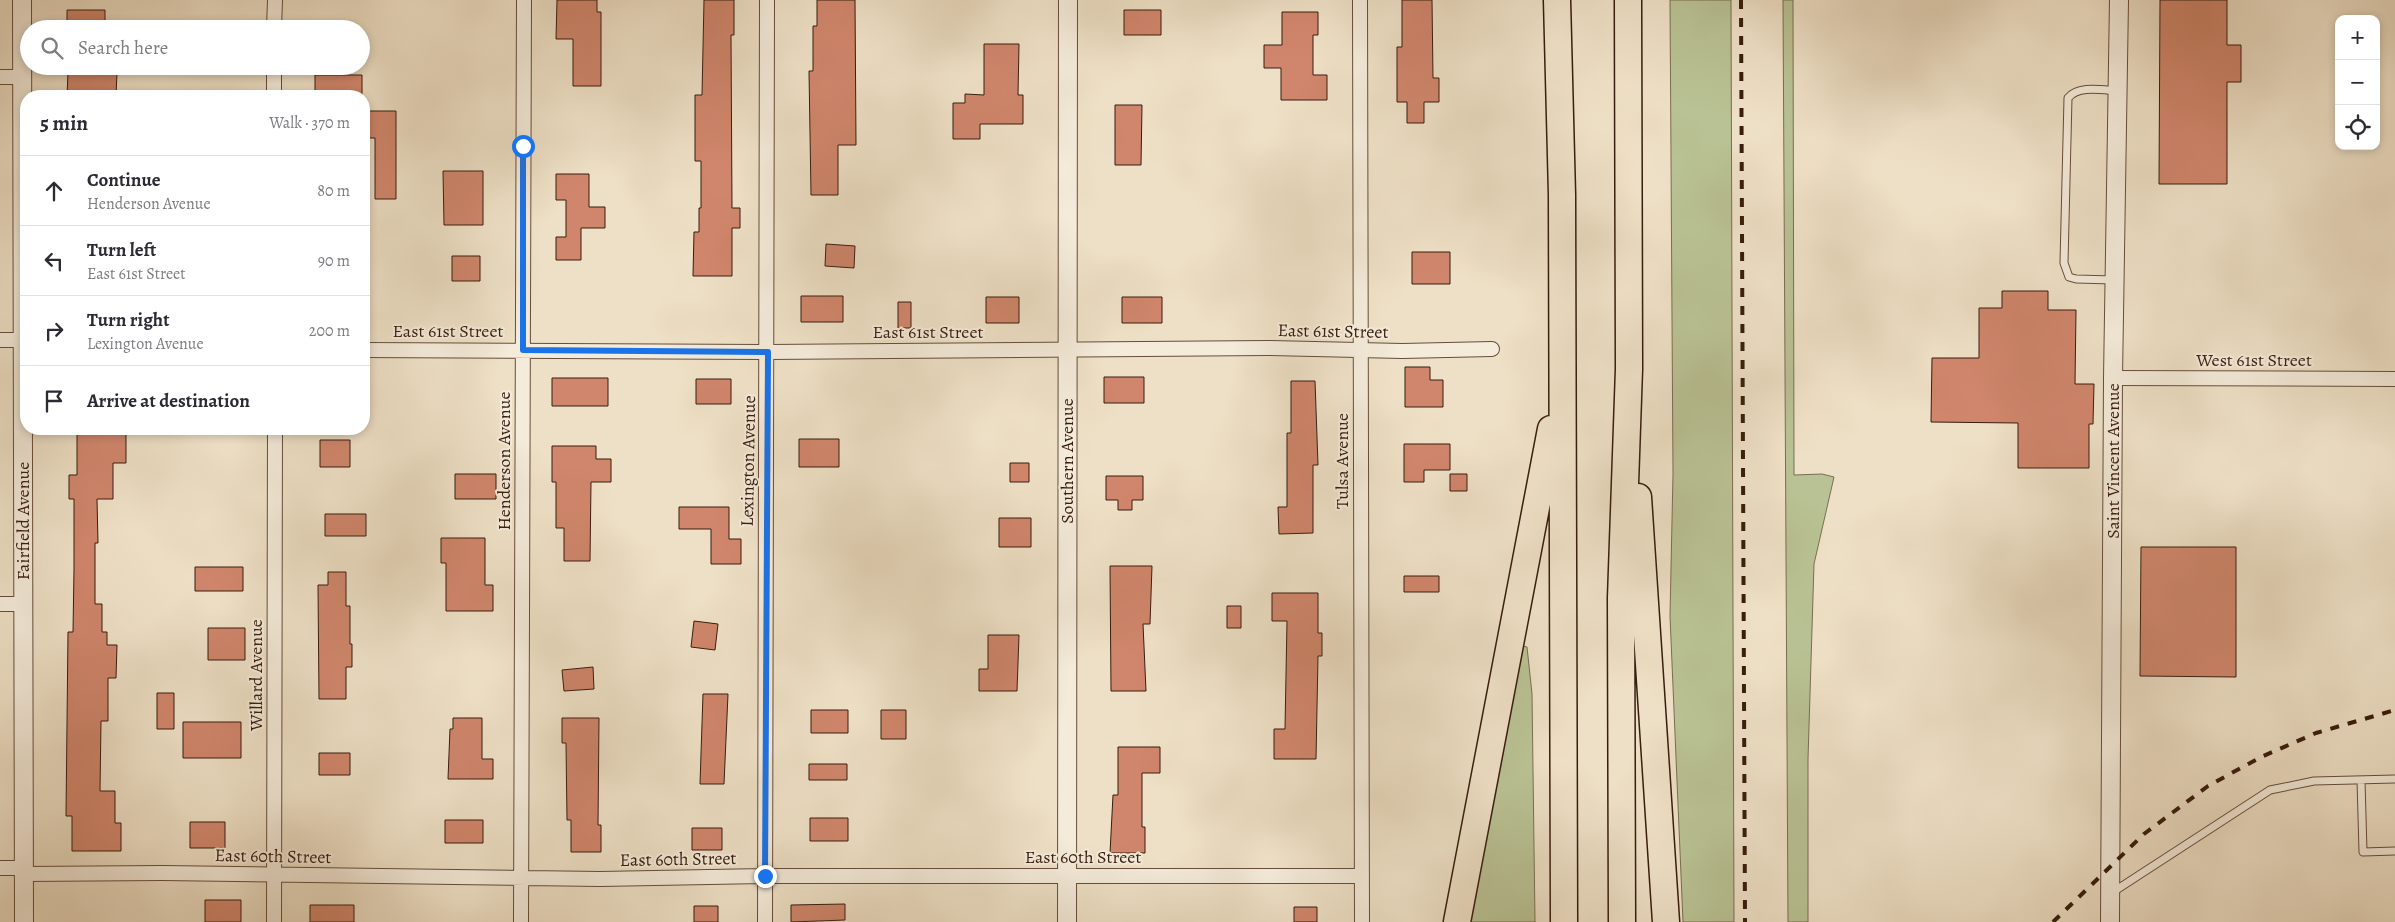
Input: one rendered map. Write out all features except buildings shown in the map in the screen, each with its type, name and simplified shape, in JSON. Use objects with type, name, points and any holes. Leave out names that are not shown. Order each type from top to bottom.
[{"type":"highway","points":[[1557,0],[1562,195],[1564,922]]},
{"type":"highway","points":[[1622,922],[1621,588],[1630,369],[1628,0]]},
{"type":"highway","points":[[1457,922],[1562,369]]},
{"type":"highway","points":[[1630,369],[1666,922]]},
{"type":"street","name":"Fairfield Avenue","points":[[22,0],[22,20]]},
{"type":"street","points":[[274,20],[275,0]]},
{"type":"street","name":"Henderson Avenue","points":[[521,922],[524,0]]},
{"type":"street","name":"Lexington Avenue","points":[[765,922],[764,686],[768,352],[767,0]]},
{"type":"street","name":"Southern Avenue","points":[[1068,0],[1068,922]]},
{"type":"street","name":"Tulsa Avenue","points":[[1360,0],[1362,922]]},
{"type":"street","name":"Saint Vincent Avenue","points":[[2110,922],[2113,378],[2119,0]]},
{"type":"street","points":[[274,75],[274,90]]},
{"type":"street","points":[[0,77],[21,77]]},
{"type":"street","name":"Fairfield Avenue","points":[[21,77],[21,90]]},
{"type":"street","points":[[0,340],[20,344]]},
{"type":"street","name":"East 61st Street","points":[[370,350],[768,352],[1492,348]]},
{"type":"street","name":"West 61st Street","points":[[2113,378],[2395,379]]},
{"type":"street","name":"Fairfield Avenue","points":[[24,435],[24,922]]},
{"type":"street","name":"Willard Avenue","points":[[274,435],[274,922]]},
{"type":"street","points":[[0,604],[24,604]]},
{"type":"street","name":"East 60th Street","points":[[0,868],[24,871],[522,878],[1362,876]]},
{"type":"lane","points":[[2115,280],[2076,280],[2069,276],[2064,263],[2068,98],[2072,93],[2079,90],[2118,91]]},
{"type":"lane","points":[[2110,894],[2270,790],[2314,781],[2395,778]]},
{"type":"lane","points":[[2361,780],[2363,852],[2395,851]]},
{"type":"green space","points":[[1670,0],[1731,0],[1734,922],[1683,922],[1670,616],[1673,474]]},
{"type":"green space","points":[[1783,0],[1793,0],[1794,475],[1822,474],[1834,477],[1814,564],[1808,759],[1808,922],[1788,922]]},
{"type":"green space","points":[[1519,645],[1527,647],[1532,694],[1535,922],[1466,922]]},
{"type":"railway","points":[[1741,0],[1745,922]]},
{"type":"railway","points":[[2053,922],[2144,834],[2208,786],[2261,757],[2316,733],[2395,710]]},
{"type":"route","points":[[523,146],[523,350],[768,352],[764,696],[765,876]]}]
